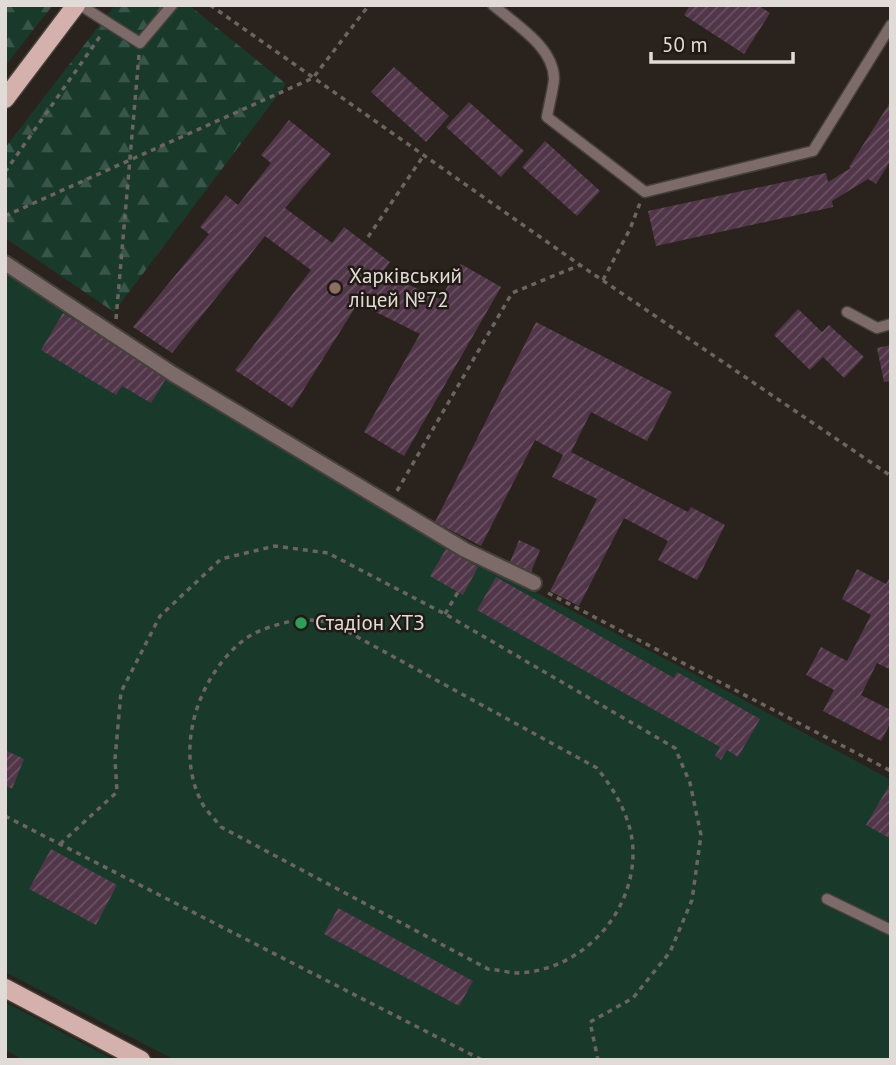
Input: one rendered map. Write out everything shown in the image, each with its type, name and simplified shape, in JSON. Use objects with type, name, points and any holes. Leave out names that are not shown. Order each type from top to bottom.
[{"type":"main road","points":[[5,99],[78,5]]},
{"type":"main road","points":[[5,988],[141,1060]]},
{"type":"street","points":[[5,263],[173,374],[465,550],[534,583]]},
{"type":"lane","points":[[78,5],[140,43],[172,5]]},
{"type":"lane","points":[[493,5],[540,46],[551,63],[554,78],[547,117],[645,192],[813,151],[891,25]]},
{"type":"lane","points":[[847,312],[877,328],[891,324]]},
{"type":"lane","points":[[827,899],[891,930]]},
{"type":"path","points":[[210,5],[580,265],[891,476]]},
{"type":"path","points":[[5,216],[313,78],[369,5]]},
{"type":"path","points":[[5,173],[109,24]]},
{"type":"path","points":[[115,335],[140,43]]},
{"type":"path","points":[[368,237],[424,155]]},
{"type":"path","points":[[603,280],[630,229],[645,192]]},
{"type":"path","points":[[390,504],[512,293],[580,265]]},
{"type":"path","points":[[60,844],[117,792],[115,759],[121,692],[160,616],[221,559],[275,546],[328,553],[445,614],[675,748],[690,783],[702,835],[692,900],[670,952],[633,998],[590,1022],[598,1060]]},
{"type":"path","points":[[534,583],[554,596],[891,771]]},
{"type":"path","points":[[445,614],[458,592]]},
{"type":"path","points":[[300,619],[330,622],[597,768],[614,789],[627,819],[633,855],[627,891],[609,926],[582,951],[551,967],[519,973],[488,969],[221,827],[201,802],[191,768],[191,732],[199,699],[215,668],[241,642],[270,626],[300,619]]},
{"type":"path","points":[[5,816],[482,1060]]},
{"type":"green space","points":[[5,5],[53,5],[5,66]]},
{"type":"green space","points":[[115,5],[189,5],[286,84],[114,312],[5,238],[5,148]]},
{"type":"green space","name":"Стадіон ХТЗ","points":[[5,268],[464,555],[729,692],[891,780],[891,1060],[175,1060],[5,972]]},
{"type":"green space","points":[[5,1002],[114,1060],[23,1060],[5,1050]]},
{"type":"building","points":[[690,5],[758,5],[770,13],[744,54],[684,15]]},
{"type":"building","points":[[394,67],[449,116],[426,142],[371,92]]},
{"type":"building","points":[[891,101],[891,160],[876,184],[868,179],[832,201],[833,207],[656,246],[648,211],[826,173],[828,182],[851,168],[849,167]]},
{"type":"building","points":[[469,102],[524,151],[501,177],[446,127]]},
{"type":"building","points":[[289,120],[331,154],[285,208],[332,243],[344,227],[390,262],[382,273],[440,299],[461,264],[501,287],[404,456],[364,432],[420,334],[358,303],[292,408],[235,370],[311,270],[265,236],[172,353],[133,327],[209,234],[200,227],[226,195],[238,205],[271,163],[261,155]]},
{"type":"building","points":[[545,141],[600,191],[577,216],[522,167]]},
{"type":"building","points":[[798,309],[822,332],[829,325],[864,357],[844,378],[823,357],[810,370],[774,335]]},
{"type":"building","points":[[63,313],[133,356],[143,355],[140,361],[167,377],[151,403],[122,386],[116,395],[41,350]]},
{"type":"building","points":[[536,322],[672,392],[647,441],[591,412],[571,452],[688,512],[691,507],[725,525],[697,580],[658,560],[668,541],[624,518],[579,606],[550,591],[597,499],[552,477],[563,455],[535,440],[481,546],[435,522]]},
{"type":"building","points":[[891,345],[891,381],[884,382],[877,348]]},
{"type":"building","points":[[519,540],[540,550],[531,572],[510,562]]},
{"type":"building","points":[[446,549],[478,567],[463,595],[430,576]]},
{"type":"building","points":[[857,569],[886,584],[891,575],[891,670],[877,663],[861,695],[891,710],[891,722],[881,741],[823,711],[834,690],[806,675],[821,647],[847,661],[871,615],[842,599]]},
{"type":"building","points":[[496,577],[674,678],[677,672],[760,719],[738,757],[727,750],[721,760],[715,756],[720,747],[477,610]]},
{"type":"building","points":[[5,750],[24,759],[12,789],[5,785]]},
{"type":"building","points":[[891,782],[891,839],[866,825]]},
{"type":"building","points":[[51,849],[117,885],[96,925],[29,889]]},
{"type":"building","points":[[338,908],[473,981],[459,1006],[324,934]]},
{"type":"place","name":"Харківський ліцей №72","points":[[335,288]]},
{"type":"place","name":"Стадіон ХТЗ","points":[[301,623]]}]
